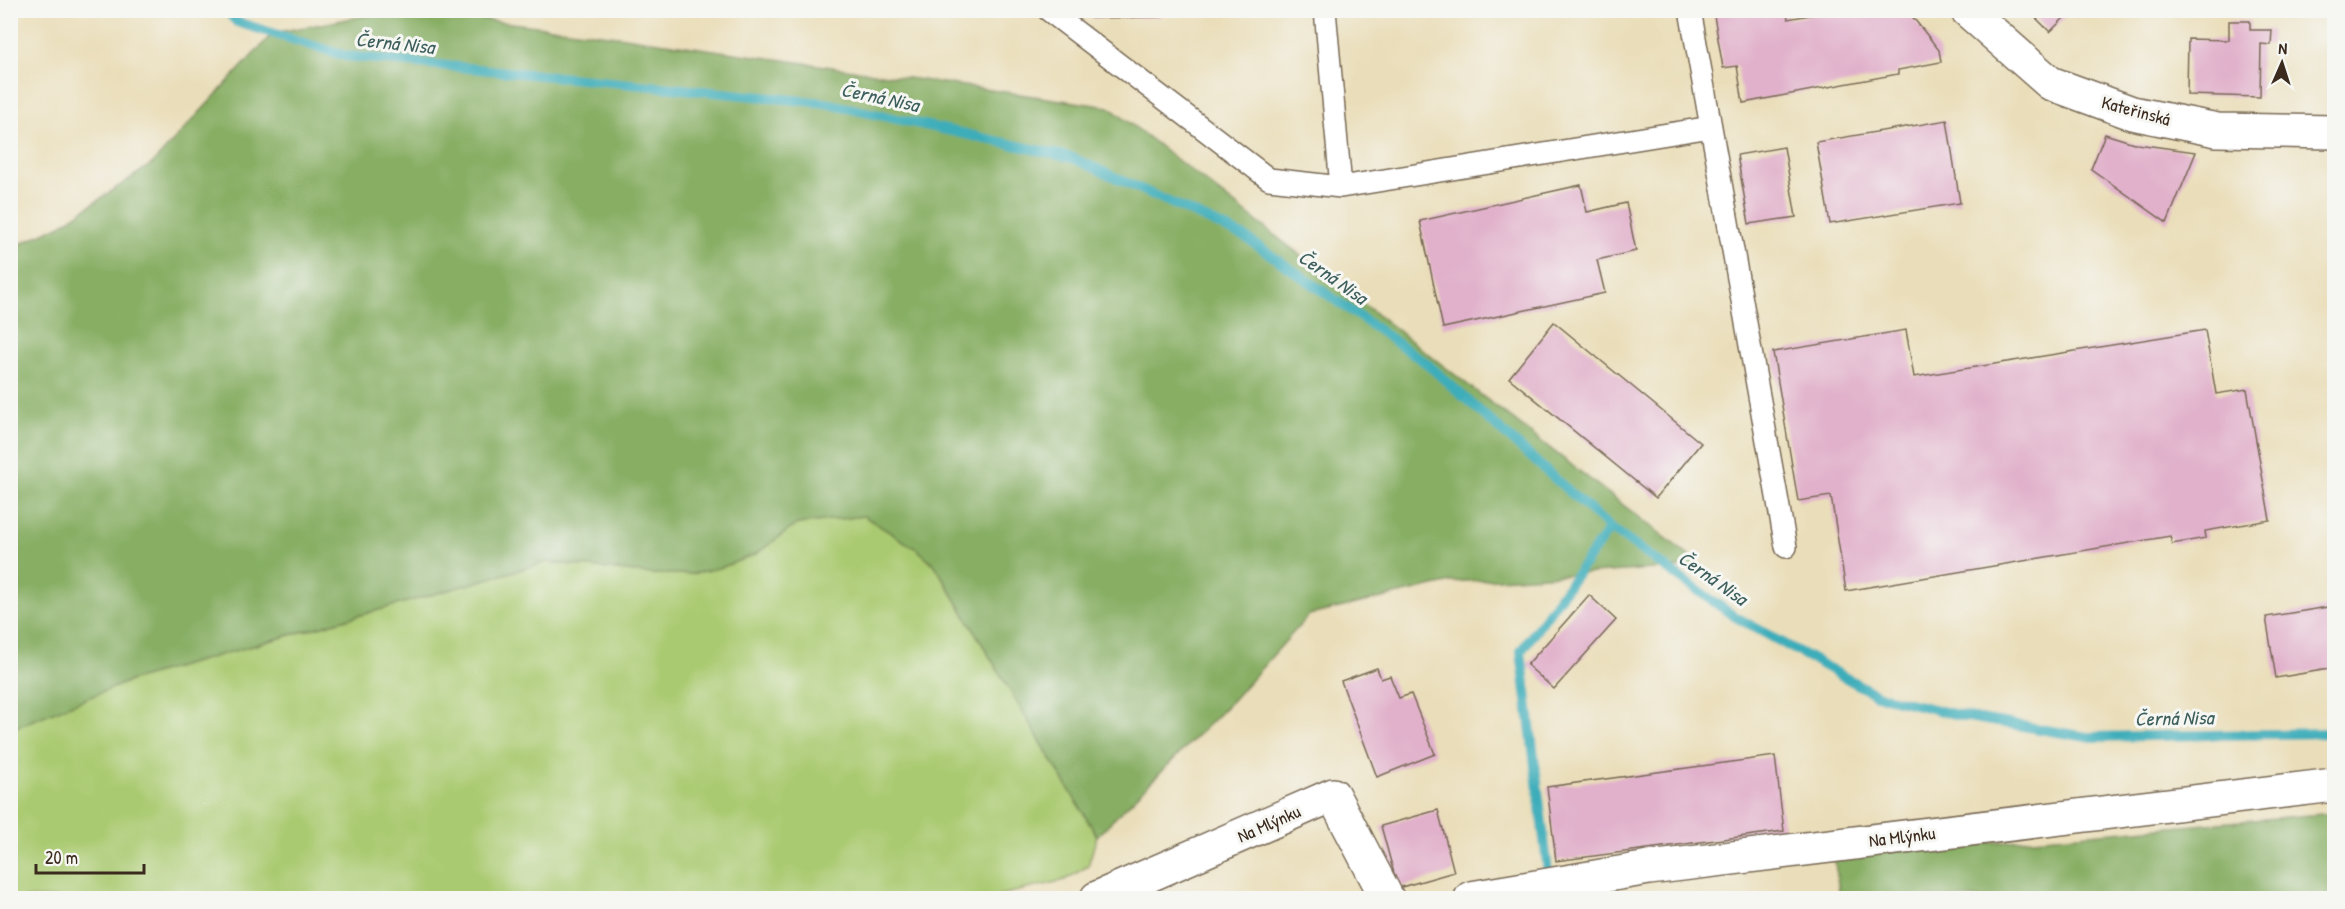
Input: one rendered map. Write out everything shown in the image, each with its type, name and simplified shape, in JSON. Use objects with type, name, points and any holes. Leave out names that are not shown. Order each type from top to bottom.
[{"type":"street","name":"Kateřinská","points":[[1967,10],[2050,83],[2132,113],[2217,130],[2334,132]]},
{"type":"street","name":"Na Mlýnku","points":[[1471,898],[1649,868],[2334,785]]},
{"type":"street","name":"Na Mlýnku","points":[[1097,898],[1333,795],[1387,898]]},
{"type":"lane","points":[[1047,10],[1269,179],[1341,187],[1711,127]]},
{"type":"lane","points":[[1325,10],[1341,187]]},
{"type":"lane","points":[[1690,10],[1786,547]]},
{"type":"green space","points":[[391,11],[414,11],[617,36],[1109,107],[1702,566],[1451,582],[1309,615],[1234,699],[1097,836],[935,565],[918,550],[864,516],[797,524],[756,554],[723,567],[692,574],[653,574],[547,562],[132,680],[11,729],[11,248],[61,225],[153,163],[273,33]]},
{"type":"green space","points":[[864,516],[918,550],[935,565],[1097,836],[1088,866],[1065,880],[988,898],[11,898],[11,729],[132,680],[547,562],[653,574],[692,574],[756,554],[797,524]]},
{"type":"green space","points":[[2334,813],[2334,898],[1840,898],[1834,856]]},
{"type":"building","points":[[1091,10],[1161,10],[1161,17],[1091,18]]},
{"type":"building","points":[[1713,10],[1786,10],[1788,19],[1838,10],[1907,10],[1939,50],[1941,62],[1898,70],[1898,74],[1743,103],[1737,66],[1723,68]]},
{"type":"building","points":[[2028,10],[2083,10],[2076,18],[2069,13],[2050,32]]},
{"type":"building","points":[[2229,21],[2250,21],[2250,30],[2272,30],[2271,45],[2261,44],[2260,97],[2187,95],[2188,39],[2229,40]]},
{"type":"building","points":[[2333,59],[2334,95],[2327,95]]},
{"type":"building","points":[[1947,120],[1960,203],[1830,224],[1816,142]]},
{"type":"building","points":[[2105,134],[2137,144],[2196,152],[2167,223],[2091,169]]},
{"type":"building","points":[[1784,147],[1796,217],[1749,224],[1737,155]]},
{"type":"building","points":[[1581,185],[1587,212],[1626,203],[1636,251],[1597,260],[1605,293],[1443,328],[1420,221]]},
{"type":"building","points":[[1554,322],[1701,443],[1656,498],[1509,378]]},
{"type":"building","points":[[1906,330],[1914,377],[2205,330],[2216,394],[2247,389],[2270,520],[2205,531],[2206,538],[2172,544],[2170,536],[1846,591],[1831,496],[1798,501],[1773,352]]},
{"type":"building","points":[[1589,595],[1616,620],[1554,689],[1527,665]]},
{"type":"building","points":[[2334,606],[2334,668],[2276,678],[2266,617]]},
{"type":"building","points":[[1377,668],[1381,679],[1390,676],[1399,698],[1411,694],[1435,754],[1377,777],[1341,681]]},
{"type":"building","points":[[1775,756],[1784,831],[1556,861],[1547,787]]},
{"type":"building","points":[[1438,810],[1454,872],[1398,888],[1381,826]]},
{"type":"waterway","name":"Černá Nisa","points":[[226,10],[237,22],[346,56],[825,103],[1073,158],[1245,237],[1426,363],[1610,528],[1734,616],[1877,695],[1962,716],[2087,737],[2334,733]]},
{"type":"waterway","points":[[1549,880],[1521,651],[1610,528]]}]
